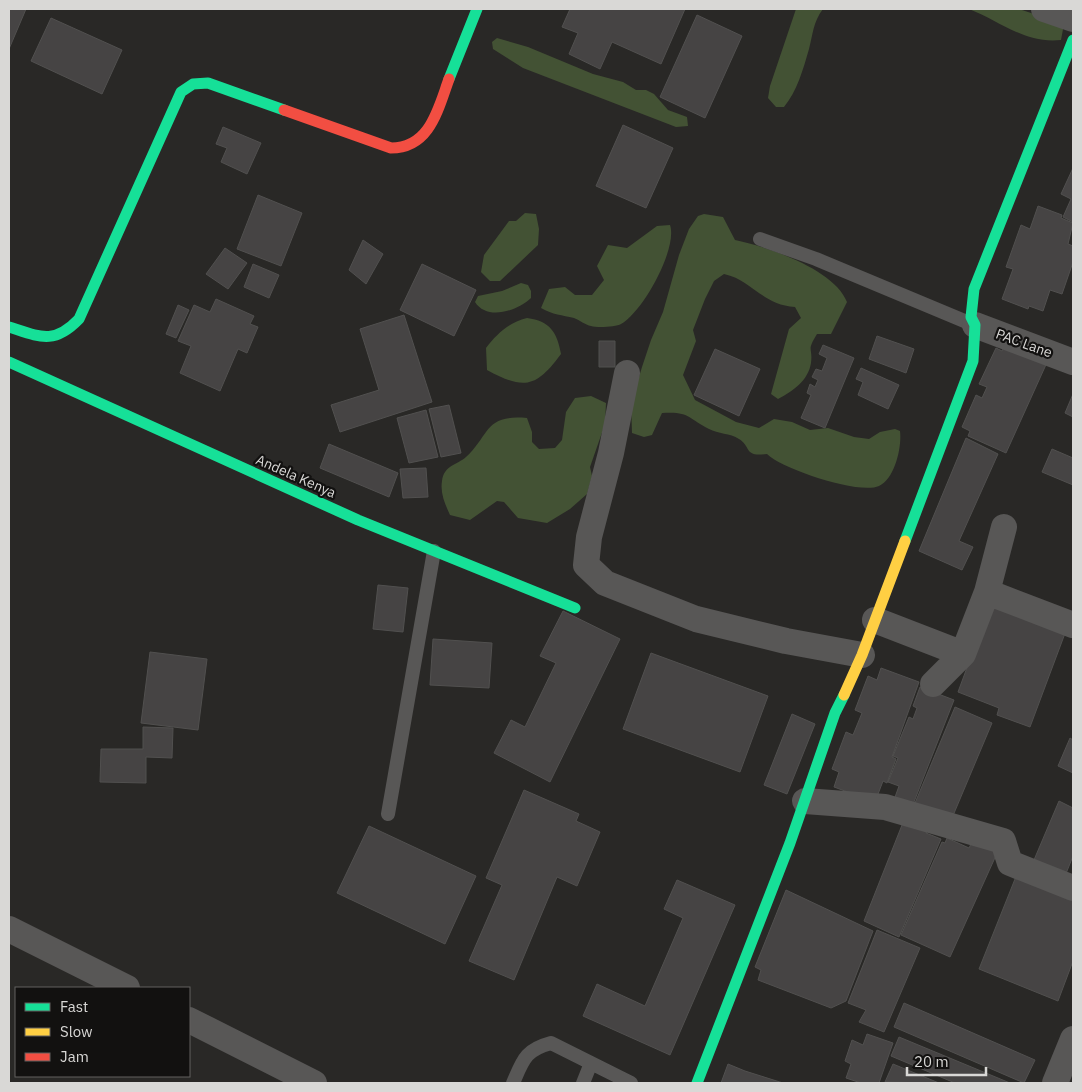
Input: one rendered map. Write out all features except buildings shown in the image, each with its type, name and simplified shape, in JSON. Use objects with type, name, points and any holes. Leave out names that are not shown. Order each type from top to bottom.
[{"type":"street","points":[[9,327],[42,338],[55,338],[63,335],[79,319],[181,92],[186,86],[208,83],[391,148],[402,148],[422,139],[431,126],[477,9]]},
{"type":"street","points":[[1044,9],[1073,19]]},
{"type":"street","points":[[698,1083],[805,801],[835,713],[862,655],[973,361],[975,325],[971,317],[974,289],[1015,183],[1050,105],[1073,40]]},
{"type":"street","name":"PAC Lane","points":[[975,325],[1073,362]]},
{"type":"street","name":"Andela Kenya","points":[[9,362],[358,520],[576,608]]},
{"type":"street","points":[[627,373],[611,452],[589,537],[586,565],[604,583],[696,619],[786,641],[862,655]]},
{"type":"street","points":[[933,684],[963,654],[987,592],[1004,527]]},
{"type":"street","points":[[987,592],[1073,625]]},
{"type":"street","points":[[875,620],[963,654]]},
{"type":"street","points":[[805,801],[885,807],[1003,841],[1010,863],[1073,888]]},
{"type":"street","points":[[9,929],[124,987]]},
{"type":"street","points":[[190,1021],[314,1083]]},
{"type":"street","points":[[1054,1083],[1073,1039]]},
{"type":"lane","points":[[760,239],[816,259],[975,325]]},
{"type":"lane","points":[[388,814],[434,551]]},
{"type":"lane","points":[[513,1083],[526,1054],[538,1046],[551,1042],[631,1083]]},
{"type":"lane","points":[[583,1083],[591,1063]]},
{"type":"green space","points":[[796,9],[823,9],[815,23],[809,49],[796,87],[784,107],[776,107],[768,98],[770,86]]},
{"type":"green space","points":[[969,9],[1019,9],[1064,24],[1061,40],[1036,39],[1024,35]]},
{"type":"green space","points":[[497,38],[528,47],[593,74],[623,82],[636,90],[646,90],[654,94],[668,110],[687,117],[688,126],[676,127],[523,68],[493,49],[492,42]]},
{"type":"green space","points":[[525,213],[536,214],[539,229],[538,245],[500,281],[490,281],[481,272],[484,255],[509,221],[516,221]]},
{"type":"green space","points":[[704,214],[723,217],[735,240],[782,254],[815,270],[829,279],[840,290],[847,302],[831,334],[817,334],[811,347],[811,363],[807,375],[794,389],[778,399],[771,394],[789,329],[801,318],[795,307],[774,302],[742,281],[724,274],[714,281],[693,330],[696,341],[683,375],[695,400],[736,422],[759,428],[774,419],[792,422],[810,430],[828,428],[854,437],[869,439],[880,432],[895,429],[900,431],[900,445],[893,470],[885,482],[879,486],[869,488],[855,487],[804,473],[788,467],[767,454],[751,453],[743,442],[735,437],[713,431],[683,414],[662,413],[652,435],[644,437],[632,433],[631,404],[642,367],[663,312],[679,255],[689,229],[698,216]]},
{"type":"green space","points":[[670,225],[669,248],[657,279],[639,307],[621,324],[594,327],[574,318],[541,308],[549,289],[565,287],[575,295],[592,295],[604,280],[597,266],[608,245],[627,248],[657,226]]},
{"type":"green space","points":[[521,283],[528,285],[531,291],[531,298],[518,307],[494,313],[480,308],[475,302],[478,296],[502,291]]},
{"type":"green space","points":[[527,318],[541,322],[551,329],[555,334],[561,354],[544,374],[528,382],[511,381],[487,370],[486,348],[504,330],[514,323]]},
{"type":"green space","points":[[591,396],[606,403],[605,424],[590,467],[592,476],[587,494],[570,509],[547,523],[518,518],[504,502],[497,501],[470,520],[450,515],[442,494],[443,476],[448,468],[466,457],[474,449],[489,428],[503,419],[527,418],[532,432],[532,442],[539,449],[555,448],[562,440],[566,412],[575,398]]},
{"type":"traffic: fast","points":[[449,79],[477,9]]},
{"type":"traffic: fast","points":[[905,541],[973,361],[975,325],[971,317],[974,289],[1073,40]]},
{"type":"traffic: fast","points":[[9,327],[38,336],[54,336],[62,333],[79,319],[181,92],[193,84],[208,83],[284,110]]},
{"type":"traffic: fast","points":[[9,362],[358,520],[575,608]]},
{"type":"traffic: fast","points":[[697,1083],[790,843],[835,713],[844,695]]},
{"type":"traffic: slow","points":[[844,695],[862,655],[905,541]]},
{"type":"traffic: jam","points":[[284,110],[391,148],[404,146],[424,134],[436,114],[449,79]]}]
